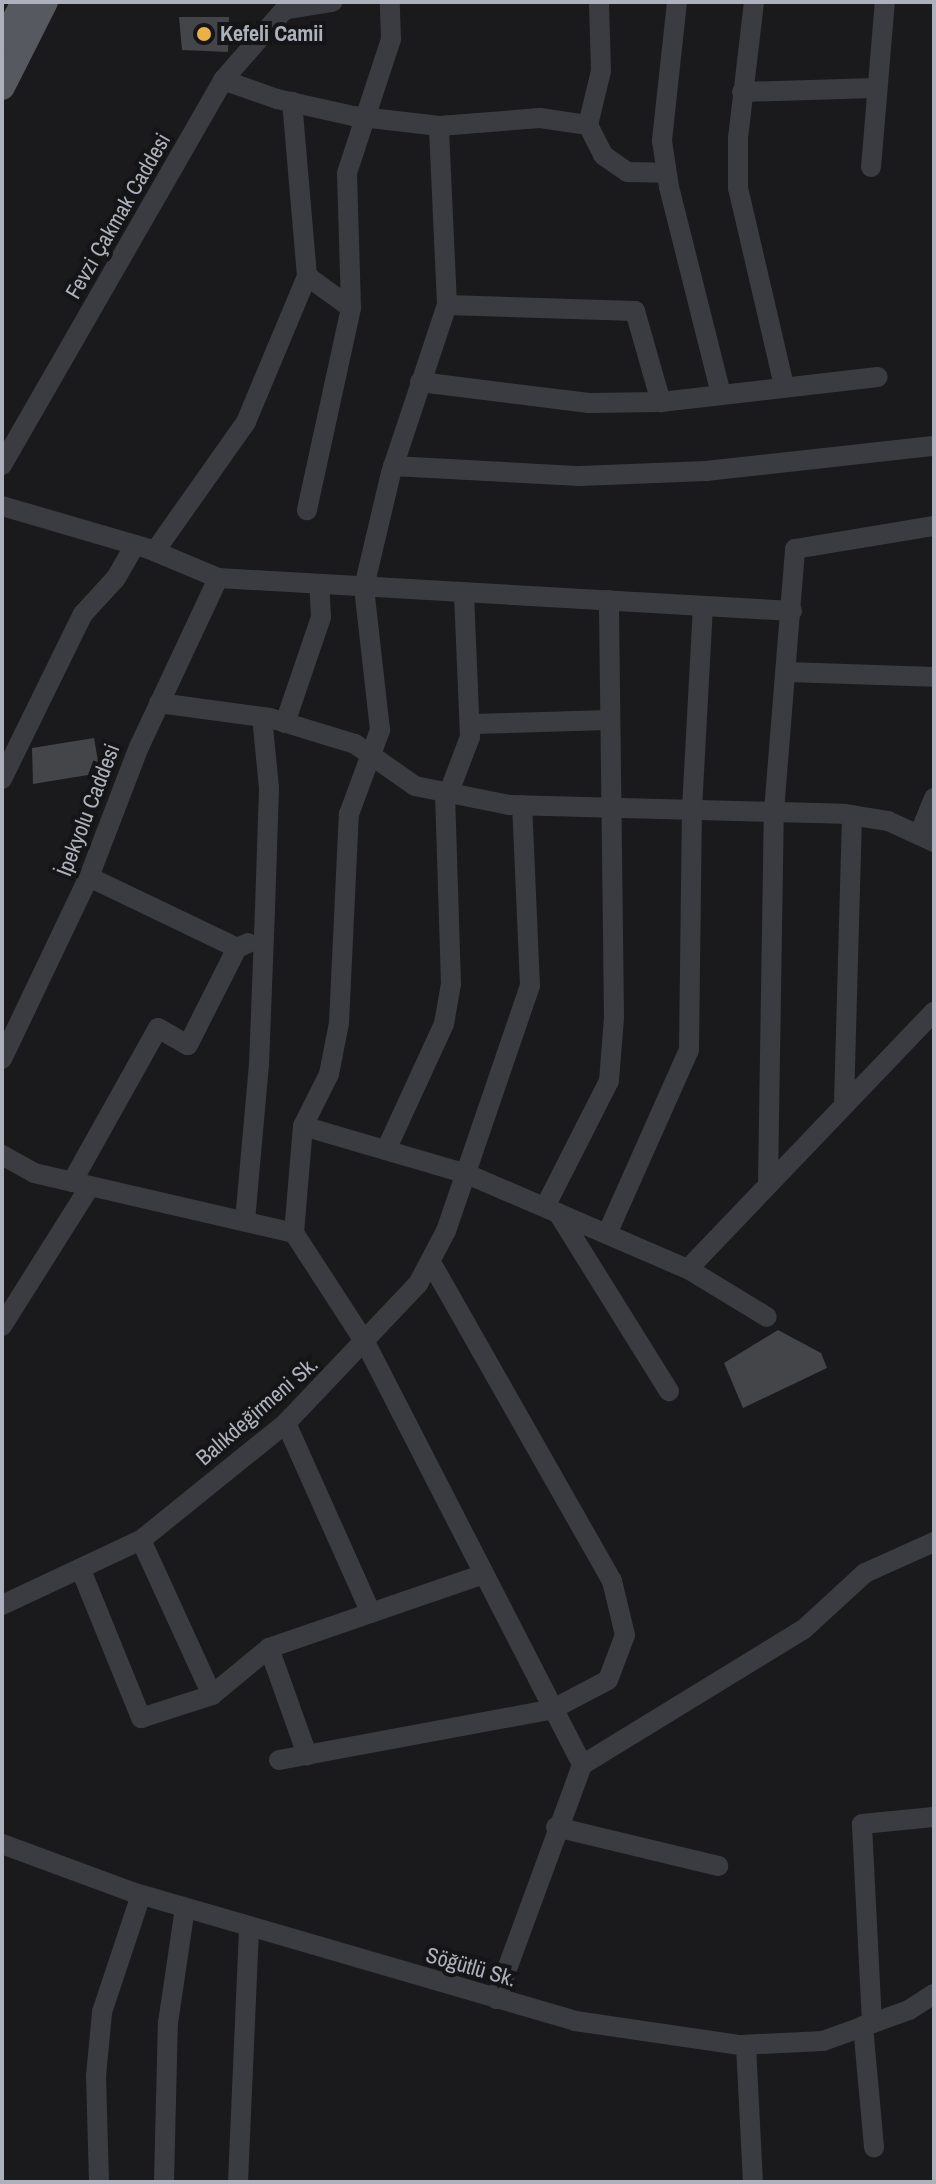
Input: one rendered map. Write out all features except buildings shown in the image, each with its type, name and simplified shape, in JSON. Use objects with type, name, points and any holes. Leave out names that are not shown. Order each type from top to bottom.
[{"type":"main road","points":[[2,45],[24,2]]},
{"type":"main road","points":[[2,87],[45,2]]},
{"type":"street","points":[[289,6],[332,2]]},
{"type":"street","points":[[307,510],[351,308],[347,173],[391,39],[390,2]]},
{"type":"street","points":[[599,2],[601,71],[588,125],[603,155],[627,172],[666,173]]},
{"type":"street","points":[[677,2],[662,141],[666,173],[721,394]]},
{"type":"street","points":[[754,2],[742,92],[738,188],[784,385]]},
{"type":"street","points":[[871,167],[874,88],[885,2]]},
{"type":"street","name":"Fevzi Çakmak Caddesi","points":[[2,465],[223,80],[289,6]]},
{"type":"street","points":[[223,80],[292,102],[363,117],[439,126],[540,118],[588,125]]},
{"type":"street","points":[[742,92],[874,88]]},
{"type":"street","points":[[2,779],[83,614],[145,548],[246,422],[307,276],[292,102]]},
{"type":"street","points":[[439,126],[447,305],[393,466],[364,587],[380,730],[368,753],[349,814],[339,1023],[329,1074],[303,1126],[294,1233],[366,1344],[582,1765]]},
{"type":"street","points":[[307,276],[351,308]]},
{"type":"street","points":[[447,305],[635,311],[661,402]]},
{"type":"street","points":[[420,382],[589,403],[661,402],[784,385],[878,377]]},
{"type":"street","points":[[393,466],[580,476],[706,471],[934,446]]},
{"type":"street","points":[[2,506],[145,548],[218,578],[792,611]]},
{"type":"street","points":[[768,1183],[774,811],[795,549],[934,526]]},
{"type":"street","name":"İpekyolu Caddesi","points":[[2,1059],[89,877],[159,703],[218,578]]},
{"type":"street","points":[[285,723],[321,617],[319,584]]},
{"type":"street","points":[[386,1150],[444,1024],[451,984],[447,792],[470,737],[464,592]]},
{"type":"street","points":[[551,1210],[609,1081],[614,1017],[609,807],[609,600]]},
{"type":"street","points":[[607,1234],[689,1050],[692,809],[703,606]]},
{"type":"street","points":[[787,672],[934,677]]},
{"type":"street","points":[[159,703],[285,723],[368,753],[415,786],[522,805],[852,815],[888,821],[927,838],[934,798]]},
{"type":"street","points":[[245,1221],[259,1065],[269,788],[262,717]]},
{"type":"street","points":[[470,724],[609,720]]},
{"type":"street","name":"Balıkdeğirmeni Sk.","points":[[2,1605],[141,1540],[286,1423],[366,1344],[418,1284],[467,1174],[530,986],[522,805]]},
{"type":"street","points":[[844,1103],[852,815]]},
{"type":"street","points":[[89,877],[237,948]]},
{"type":"street","points":[[2,1326],[81,1184],[158,1028],[188,1045],[237,948],[264,935]]},
{"type":"street","points":[[688,1269],[934,1012]]},
{"type":"street","points":[[303,1126],[467,1174],[688,1269],[767,1317]]},
{"type":"street","points":[[2,1155],[34,1173],[294,1233]]},
{"type":"street","points":[[551,1210],[669,1391]]},
{"type":"street","points":[[279,1760],[553,1709],[608,1680],[625,1635],[612,1581],[430,1261]]},
{"type":"street","points":[[286,1423],[371,1613]]},
{"type":"street","points":[[141,1540],[212,1695]]},
{"type":"street","points":[[496,1999],[556,1827],[582,1765],[804,1629],[865,1573],[934,1542]]},
{"type":"street","points":[[81,1570],[141,1718],[212,1695],[269,1648],[484,1574]]},
{"type":"street","points":[[269,1648],[307,1755]]},
{"type":"street","points":[[874,2148],[862,1824],[934,1817]]},
{"type":"street","points":[[556,1827],[718,1866]]},
{"type":"street","name":"Söğütlü Sk.","points":[[4,1841],[141,1895],[575,2021],[746,2045],[823,2041],[868,2025],[934,1994]]},
{"type":"street","points":[[99,2182],[96,2076],[102,2012],[141,1895]]},
{"type":"street","points":[[164,2182],[168,2023],[185,1908]]},
{"type":"street","points":[[238,2182],[249,1927]]},
{"type":"street","points":[[746,2045],[753,2182]]},
{"type":"place","name":"Kefeli Camii","points":[[204,34]]}]
